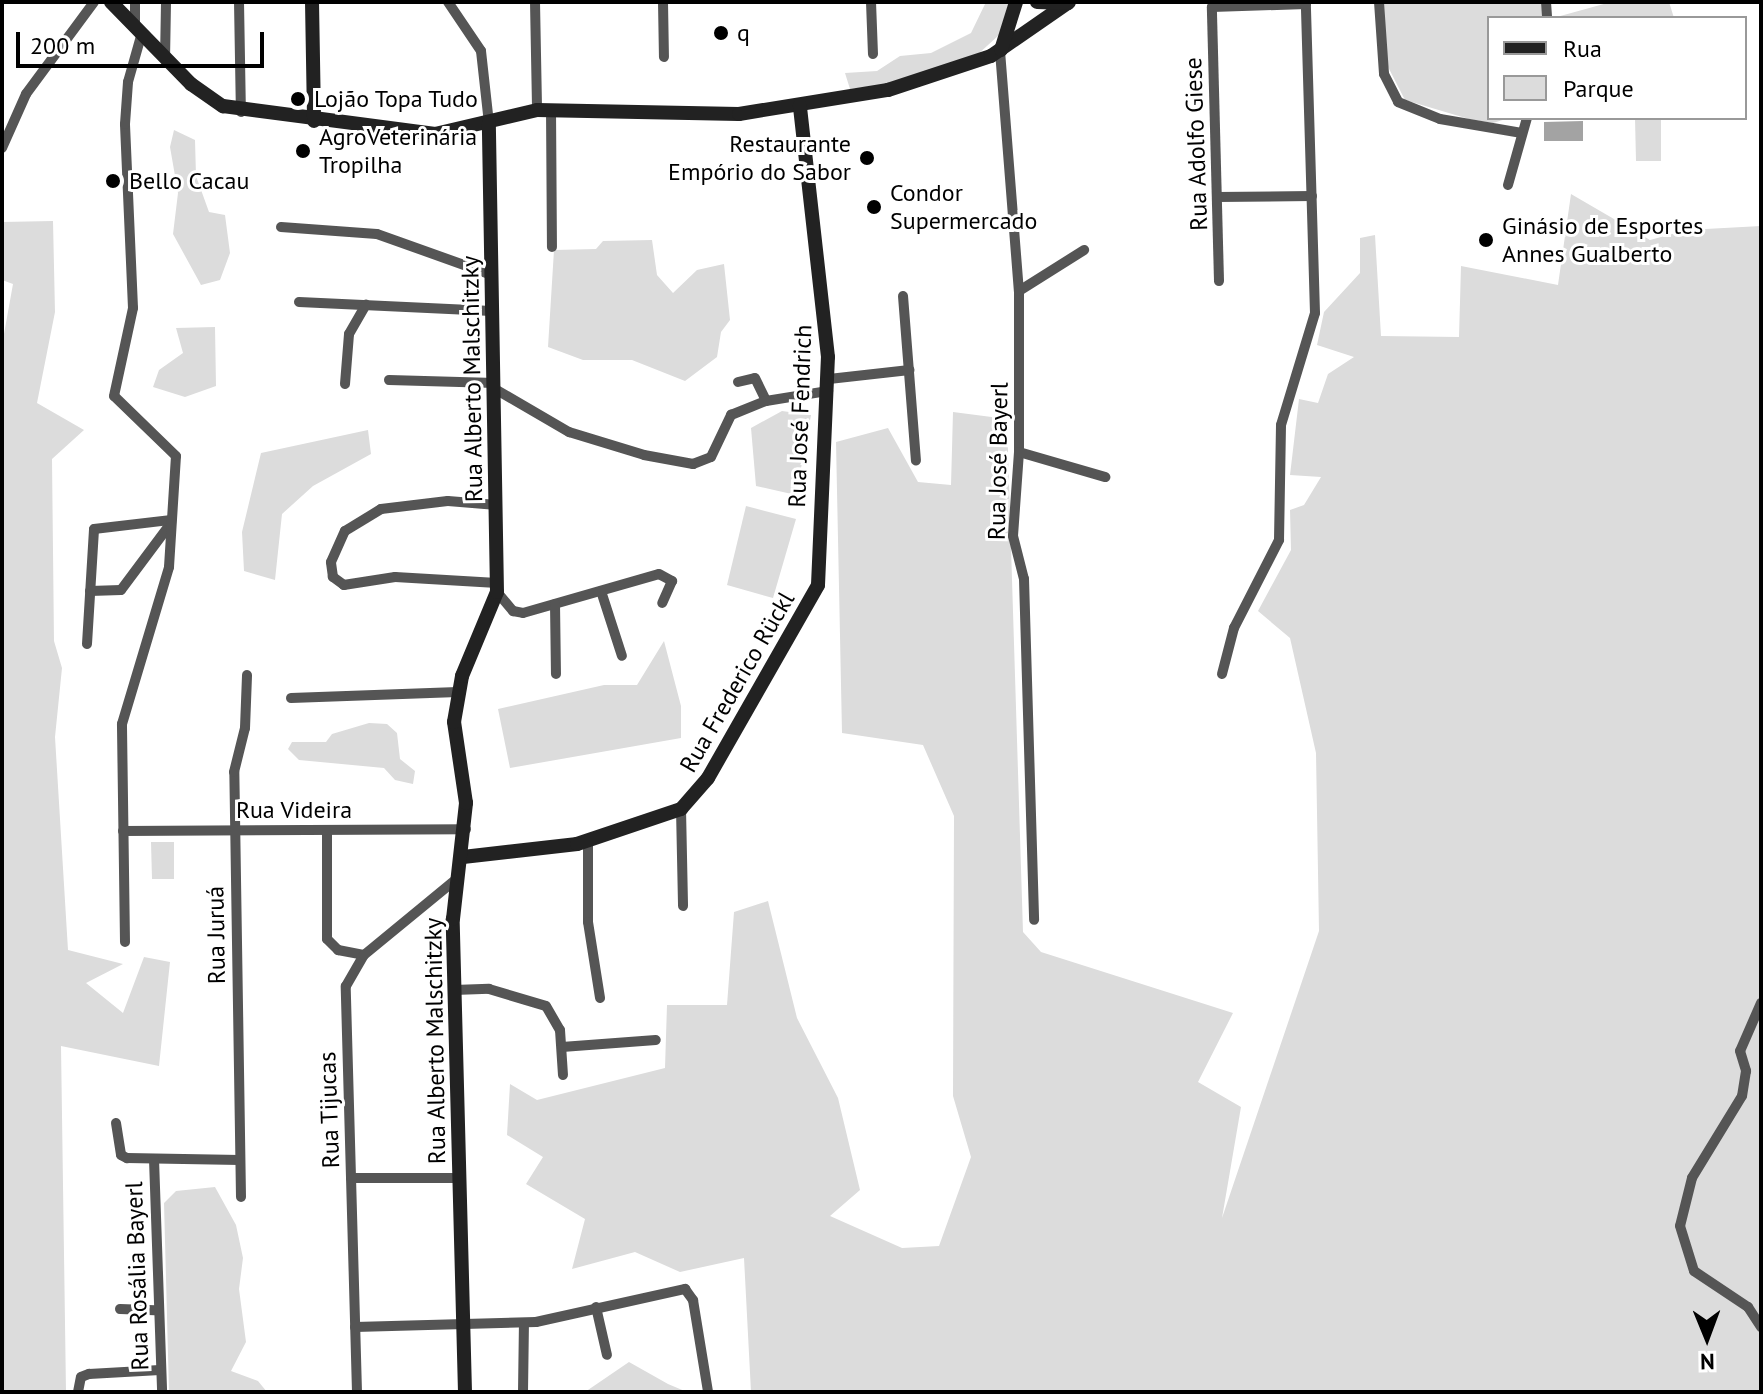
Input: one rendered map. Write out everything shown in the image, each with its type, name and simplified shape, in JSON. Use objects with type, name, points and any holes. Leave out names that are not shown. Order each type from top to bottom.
[{"type":"street","points":[[2,148],[26,94],[94,2]]},
{"type":"street","points":[[111,2],[138,33],[203,95],[241,112],[435,134],[544,109],[723,115],[800,106],[908,85],[1000,51],[1068,3]]},
{"type":"street","points":[[125,942],[123,708],[166,579],[176,456],[114,396],[133,308],[125,124],[128,82],[138,33],[135,2]]},
{"type":"street","points":[[165,60],[166,2]]},
{"type":"street","points":[[239,2],[241,112]]},
{"type":"street","points":[[312,2],[314,121]]},
{"type":"street","points":[[448,2],[481,51],[489,123]]},
{"type":"street","points":[[535,2],[552,247]]},
{"type":"street","points":[[663,2],[664,57]]},
{"type":"street","points":[[871,2],[873,54]]},
{"type":"street","points":[[1000,51],[1016,2]]},
{"type":"street","points":[[1037,2],[1068,3]]},
{"type":"street","points":[[1379,2],[1384,74],[1398,102],[1430,116],[1522,133]]},
{"type":"street","points":[[1222,674],[1234,628],[1279,540],[1281,425],[1316,307],[1306,3]]},
{"type":"street","name":"Rua Adolfo Giese","points":[[1219,281],[1212,7],[1306,3]]},
{"type":"street","name":"Rua José Bayerl","points":[[1000,51],[1019,291],[1019,452],[1013,536],[1024,579],[1034,920]]},
{"type":"street","name":"Rua José Fendrich","points":[[800,106],[824,298],[828,385],[819,482],[818,585]]},
{"type":"street","points":[[1508,185],[1526,120]]},
{"type":"street","name":"Rua Alberto Malschitzky","points":[[465,1392],[453,919],[466,829],[466,793],[454,739],[458,692],[497,587],[489,123]]},
{"type":"street","points":[[1217,197],[1312,196]]},
{"type":"street","points":[[281,227],[377,234],[492,275]]},
{"type":"street","points":[[1019,291],[1084,250]]},
{"type":"street","points":[[903,296],[916,460]]},
{"type":"street","points":[[299,302],[492,311]]},
{"type":"street","points":[[345,384],[349,334],[366,305]]},
{"type":"street","points":[[389,380],[495,386],[588,438],[693,464],[711,457],[731,415],[766,401],[828,385],[909,370]]},
{"type":"street","points":[[738,382],[755,378],[766,401]]},
{"type":"street","points":[[1019,452],[1105,477]]},
{"type":"street","points":[[497,505],[436,502],[368,514],[345,531],[332,552],[331,571],[340,584],[395,577],[497,587],[516,613],[665,575],[672,587],[662,603]]},
{"type":"street","points":[[87,644],[94,529],[171,522]]},
{"type":"street","points":[[90,591],[121,590],[171,522]]},
{"type":"street","name":"Rua Frederico Rückl","points":[[463,857],[588,842],[681,809],[708,778],[818,585]]},
{"type":"street","points":[[601,591],[622,656]]},
{"type":"street","points":[[555,604],[556,674]]},
{"type":"street","name":"Rua Juruá","points":[[241,1197],[234,772],[245,728],[247,675]]},
{"type":"street","points":[[291,698],[458,692]]},
{"type":"street","points":[[681,809],[683,906]]},
{"type":"street","name":"Rua Videira","points":[[123,831],[466,829]]},
{"type":"street","points":[[327,830],[327,939],[338,950],[364,955]]},
{"type":"street","points":[[588,842],[588,922],[600,998]]},
{"type":"street","name":"Rua Tijucas","points":[[357,1392],[345,995],[351,971],[364,955],[459,877]]},
{"type":"street","points":[[454,990],[489,989],[546,1006],[558,1021],[563,1075]]},
{"type":"street","points":[[1761,1003],[1740,1051],[1746,1071],[1742,1096],[1692,1178],[1680,1226],[1694,1271],[1748,1307],[1761,1327]]},
{"type":"street","points":[[562,1047],[656,1040]]},
{"type":"street","points":[[116,1123],[121,1155],[154,1159],[240,1160]]},
{"type":"street","name":"Rua Rosália Bayerl","points":[[154,1159],[155,1310],[162,1392]]},
{"type":"street","points":[[351,1178],[460,1178]]},
{"type":"street","points":[[355,1327],[524,1324],[685,1289],[693,1300],[708,1392]]},
{"type":"street","points":[[596,1307],[607,1355]]},
{"type":"street","points":[[120,1309],[155,1310]]},
{"type":"street","points":[[523,1392],[524,1324]]},
{"type":"street","points":[[78,1392],[81,1377],[89,1374],[160,1370]]},
{"type":"green space","points":[[986,2],[1009,2],[999,35],[976,56],[882,85],[850,89],[845,73],[877,71],[900,56],[931,53],[971,33]]},
{"type":"green space","points":[[1384,2],[1541,2],[1543,16],[1487,16],[1487,120],[1503,120],[1493,123],[1469,119],[1405,100],[1386,63]]},
{"type":"green space","points":[[1611,2],[1669,2],[1673,16],[1560,16]]},
{"type":"green space","points":[[1635,120],[1661,120],[1661,161],[1636,161]]},
{"type":"green space","points":[[174,130],[195,140],[196,176],[209,212],[225,215],[230,253],[220,280],[201,285],[173,234],[178,193],[170,147]]},
{"type":"green space","points":[[1571,194],[1650,240],[1687,230],[1761,226],[1761,1392],[751,1392],[744,1258],[680,1272],[635,1252],[572,1269],[585,1219],[526,1184],[543,1157],[507,1135],[510,1084],[537,1100],[665,1068],[667,1005],[727,1005],[734,912],[768,901],[797,1018],[838,1098],[860,1190],[830,1216],[902,1248],[939,1246],[971,1157],[953,1096],[954,816],[923,745],[842,733],[836,442],[888,428],[918,482],[951,485],[953,412],[1007,419],[1023,932],[1041,952],[1233,1013],[1198,1082],[1241,1107],[1222,1218],[1319,931],[1316,753],[1290,638],[1258,611],[1291,550],[1290,510],[1304,505],[1321,477],[1290,475],[1299,399],[1318,403],[1328,374],[1354,357],[1317,345],[1324,312],[1360,273],[1360,238],[1375,235],[1381,336],[1459,337],[1461,266],[1558,285]]},
{"type":"green space","points":[[53,221],[55,312],[37,403],[84,430],[52,459],[54,641],[62,668],[55,737],[68,950],[123,964],[86,983],[123,1013],[144,957],[170,962],[159,1066],[61,1046],[66,1392],[2,1392],[2,345],[13,284],[2,280],[2,222]]},
{"type":"green space","points":[[652,240],[657,275],[673,293],[697,270],[724,264],[730,320],[721,332],[717,357],[685,381],[632,360],[583,360],[548,347],[554,250],[596,249],[603,241]]},
{"type":"green space","points":[[215,327],[216,386],[185,397],[153,387],[159,370],[183,353],[176,328]]},
{"type":"green space","points":[[782,411],[811,415],[796,495],[756,486],[751,428]]},
{"type":"green space","points":[[368,430],[371,454],[313,486],[282,514],[275,580],[244,571],[242,532],[261,453]]},
{"type":"green space","points":[[746,506],[796,519],[773,598],[727,585]]},
{"type":"green space","points":[[664,641],[681,706],[681,738],[510,768],[498,709],[604,685],[637,685]]},
{"type":"green space","points":[[369,723],[387,724],[397,733],[400,759],[415,771],[413,784],[395,780],[384,768],[299,760],[288,749],[292,742],[326,742],[332,734]]},
{"type":"green space","points":[[151,842],[174,842],[174,879],[152,879]]},
{"type":"green space","points":[[215,1187],[236,1225],[243,1258],[239,1289],[246,1342],[231,1371],[258,1381],[267,1392],[169,1392],[164,1203],[176,1191]]},
{"type":"green space","points":[[629,1362],[668,1384],[687,1392],[585,1392]]},
{"type":"shaded area","points":[[1583,121],[1583,141],[1544,141],[1544,122]]},
{"type":"place","name":"q","points":[[721,33]]},
{"type":"place","name":"Lojão Topa Tudo","points":[[298,99]]},
{"type":"place","name":"AgroVeterinária Tropilha","points":[[303,151]]},
{"type":"place","name":"Restaurante Empório do Sabor","points":[[867,158]]},
{"type":"place","name":"Bello Cacau","points":[[113,181]]},
{"type":"place","name":"Condor Supermercado","points":[[874,207]]},
{"type":"place","name":"Ginásio de Esportes Annes Gualberto","points":[[1486,240]]}]
